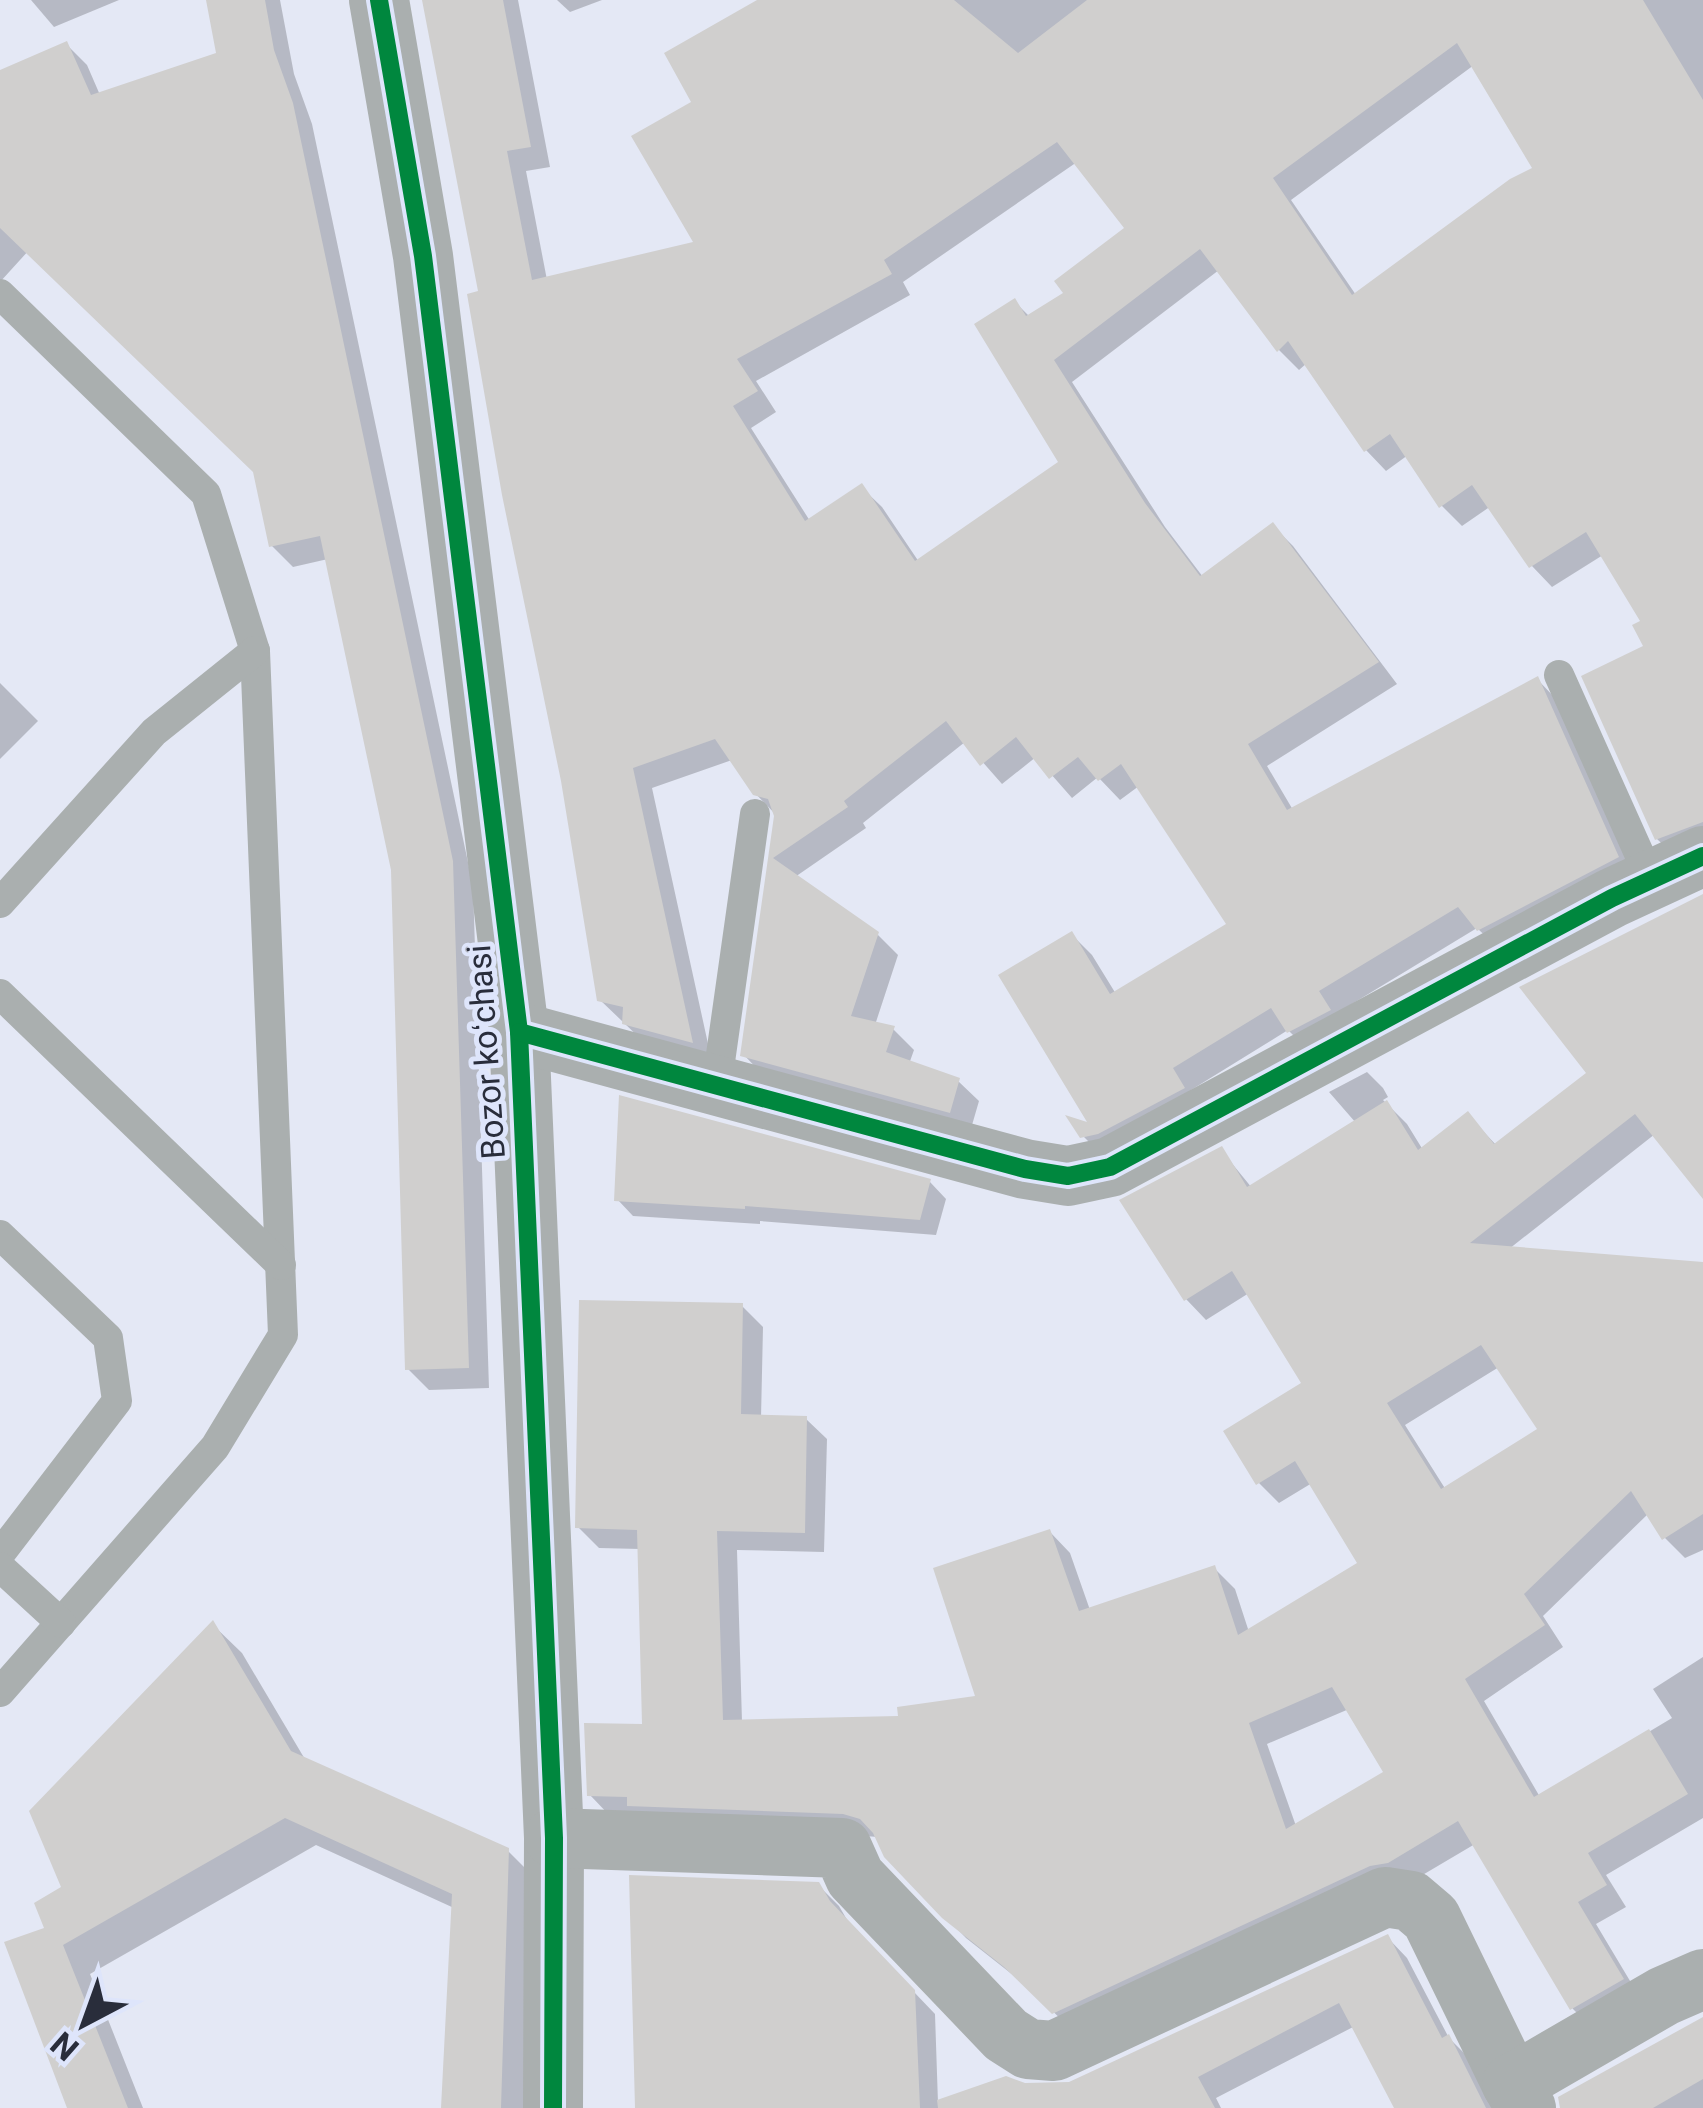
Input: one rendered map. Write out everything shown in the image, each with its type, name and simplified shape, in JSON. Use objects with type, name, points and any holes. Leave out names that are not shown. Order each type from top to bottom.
[{"type":"street","name":"Bozor koʻchasi","points":[[379,0],[423,256],[519,1032],[554,1838],[553,2108]]},
{"type":"street","points":[[519,1032],[1025,1169],[1068,1176],[1111,1167],[1677,868]]},
{"type":"street","points":[[554,1838],[842,1848],[855,1877],[1006,2035],[1028,2049],[1054,2051],[1385,1898],[1411,1901],[1431,1918],[1519,2096],[1664,1996],[1703,1979]]},
{"type":"lane","points":[[0,294],[206,494],[255,651],[283,1334],[214,1447],[0,1692]]},
{"type":"lane","points":[[0,903],[154,732],[255,651]]},
{"type":"lane","points":[[1559,675],[1677,868]]},
{"type":"lane","points":[[717,1083],[755,814]]},
{"type":"lane","points":[[0,994],[281,1265]]},
{"type":"lane","points":[[0,1234],[108,1337],[117,1401],[0,1554]]},
{"type":"lane","points":[[0,1567],[61,1623]]},
{"type":"building","points":[[206,0],[265,0],[274,50],[293,103],[453,861],[469,1368],[405,1370],[391,870],[320,536],[269,547],[253,472],[0,228],[0,70],[67,41],[91,95],[216,53]]},
{"type":"building","points":[[422,0],[503,0],[531,147],[507,151],[532,280],[693,242],[631,136],[691,102],[664,53],[757,0],[954,0],[1018,53],[1087,0],[1643,0],[1703,100],[1703,822],[1655,840],[1581,676],[1643,646],[1632,625],[1640,621],[1586,532],[1529,568],[1472,485],[1439,508],[1390,434],[1364,452],[1288,341],[1277,352],[1200,249],[1054,360],[1145,503],[1200,576],[1273,522],[1379,662],[1248,744],[1287,810],[1538,676],[1619,857],[1477,931],[1458,907],[1319,991],[1331,1010],[1287,1033],[1271,1008],[1173,1068],[1185,1088],[1098,1134],[1080,1138],[1065,1115],[1087,1122],[998,975],[1072,931],[1110,994],[1226,924],[1121,764],[1098,781],[1078,757],[1049,779],[1016,737],[980,766],[946,721],[844,801],[848,807],[773,858],[879,932],[851,1016],[895,1026],[886,1052],[960,1078],[950,1113],[740,1056],[774,816],[768,799],[753,795],[715,739],[633,768],[693,1043],[622,1024],[623,1007],[597,1001],[561,781],[502,495],[467,294],[478,291]],"holes":[[[1457,43],[1532,168],[1510,179],[1352,295],[1273,178]],[[1057,142],[1124,228],[1054,281],[1063,293],[1026,316],[1015,298],[974,324],[1058,462],[915,561],[862,483],[805,521],[733,406],[758,391],[737,359],[892,274],[884,260]]]},
{"type":"building","points":[[1703,894],[1703,1199],[1635,1114],[1470,1243],[1703,1262],[1703,1514],[1662,1540],[1631,1491],[1524,1594],[1545,1625],[1465,1679],[1534,1797],[1649,1729],[1688,1794],[1588,1853],[1607,1885],[1578,1902],[1624,1979],[1570,2010],[1458,1821],[1388,1863],[1370,1866],[1052,2014],[1004,1967],[942,1918],[884,1857],[860,1819],[843,1814],[627,1806],[627,1797],[587,1796],[584,1723],[642,1724],[637,1530],[575,1528],[579,1300],[743,1303],[741,1414],[807,1416],[805,1533],[717,1531],[723,1720],[898,1716],[897,1707],[975,1696],[933,1568],[1050,1529],[1079,1611],[1215,1565],[1238,1635],[1357,1563],[1295,1461],[1256,1485],[1223,1431],[1301,1383],[1232,1271],[1184,1301],[1119,1200],[1222,1146],[1247,1187],[1387,1100],[1418,1150],[1468,1111],[1494,1144],[1586,1073],[1519,987]],"holes":[[[1481,1345],[1537,1429],[1441,1489],[1387,1403]],[[1332,1687],[1383,1772],[1286,1829],[1249,1723]]]},
{"type":"building","points":[[619,1095],[931,1179],[920,1220],[614,1201]]},
{"type":"building","points":[[213,1620],[291,1751],[509,1848],[501,2108],[441,2108],[452,1894],[285,1818],[63,1945],[128,2108],[67,2108],[4,1942],[44,1928],[34,1903],[61,1887],[29,1811]]},
{"type":"building","points":[[629,1875],[819,1882],[830,1901],[915,1990],[920,2108],[635,2108]]},
{"type":"building","points":[[1388,1934],[1442,2038],[1449,2034],[1486,2108],[1394,2108],[1339,2003],[1198,2077],[1215,2108],[938,2108],[937,2100],[1006,2076],[1025,2083],[1069,2082]]},
{"type":"building","points":[[1703,2017],[1703,2079],[1653,2108],[1560,2108],[1558,2097]]},
{"type":"cycle path","points":[[379,0],[423,256],[519,1032],[554,1838],[553,2108]]},
{"type":"cycle path","points":[[519,1032],[1025,1169],[1068,1176],[1110,1167],[1612,898],[1703,856]]}]
